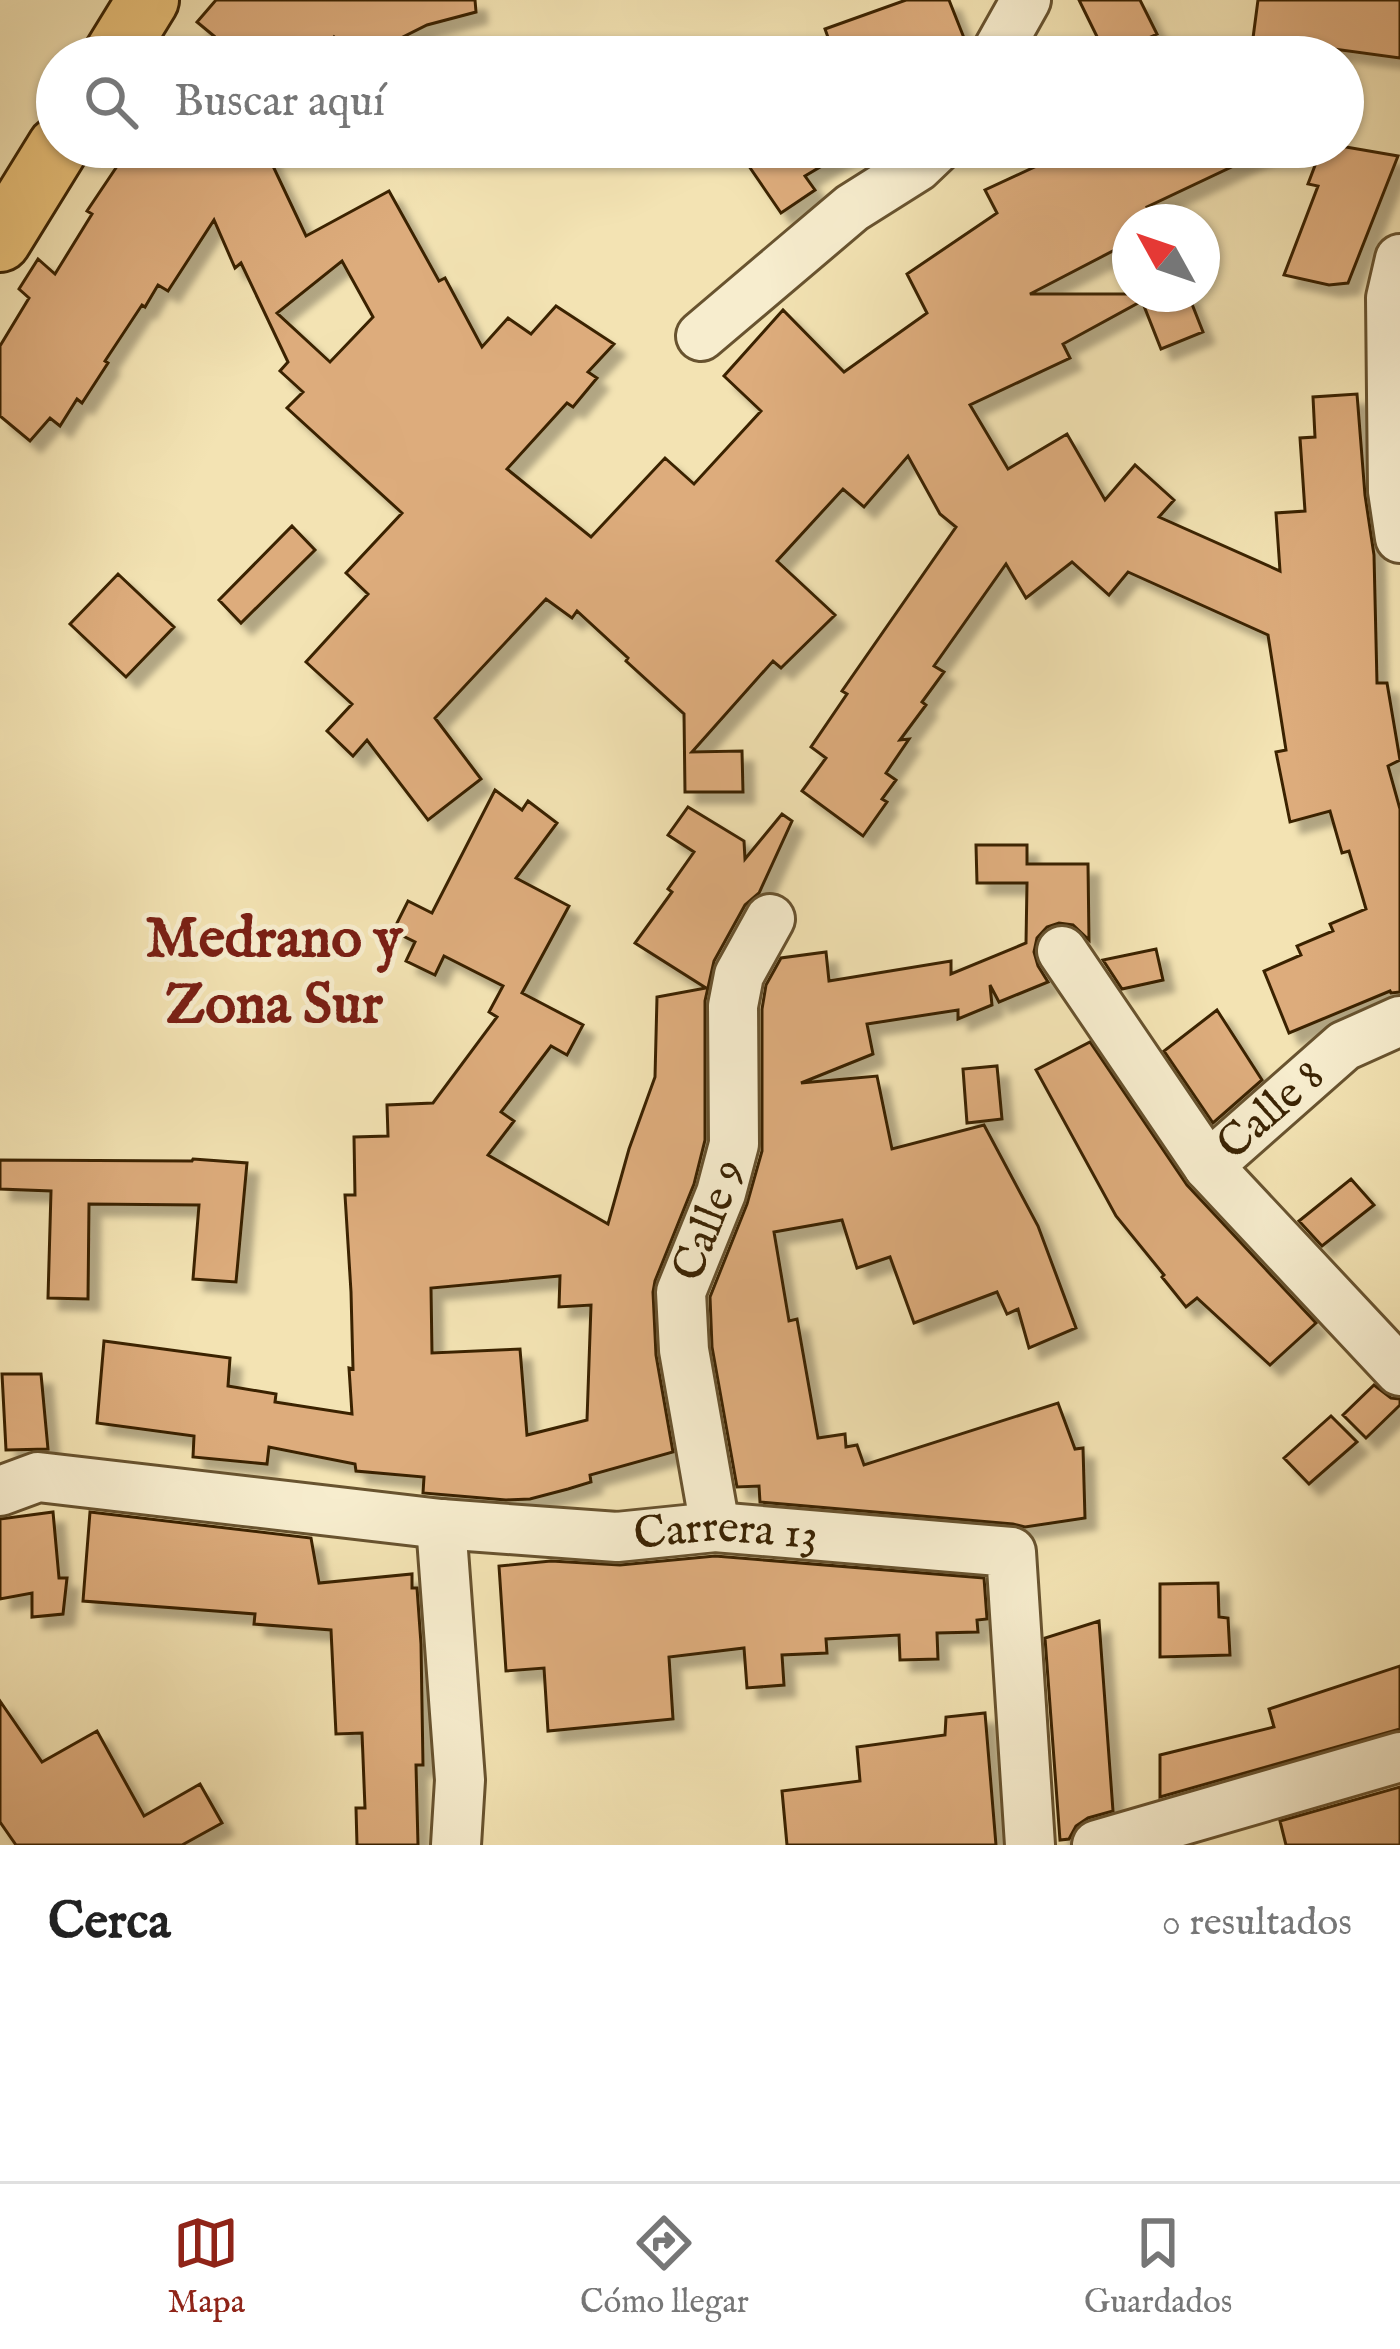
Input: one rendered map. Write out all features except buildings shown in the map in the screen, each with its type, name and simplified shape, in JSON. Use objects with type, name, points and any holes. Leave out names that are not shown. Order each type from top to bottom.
[{"type":"main road","points":[[126,36],[148,0]]},
{"type":"main road","points":[[0,241],[45,168]]},
{"type":"street","points":[[1006,36],[1026,0]]},
{"type":"street","points":[[701,336],[852,208],[915,168]]},
{"type":"street","points":[[1400,259],[1391,298],[1393,491],[1400,538]]},
{"type":"street","name":"Calle 9","points":[[715,1527],[684,1349],[681,1292],[721,1193],[734,1144],[733,1006],[739,974],[770,919]]},
{"type":"street","points":[[1062,952],[1208,1166],[1400,1371]]},
{"type":"street","name":"Calle 8","points":[[1208,1166],[1344,1046],[1400,1021]]},
{"type":"street","name":"Carrera 13","points":[[0,1491],[38,1477],[442,1524],[617,1537],[715,1527],[1011,1552],[1030,1845]]},
{"type":"street","points":[[442,1524],[460,1780],[456,1845]]},
{"type":"street","points":[[1097,1845],[1400,1757]]},
{"type":"district","name":"Medrano y Zona Sur","points":[[274,973]]}]
